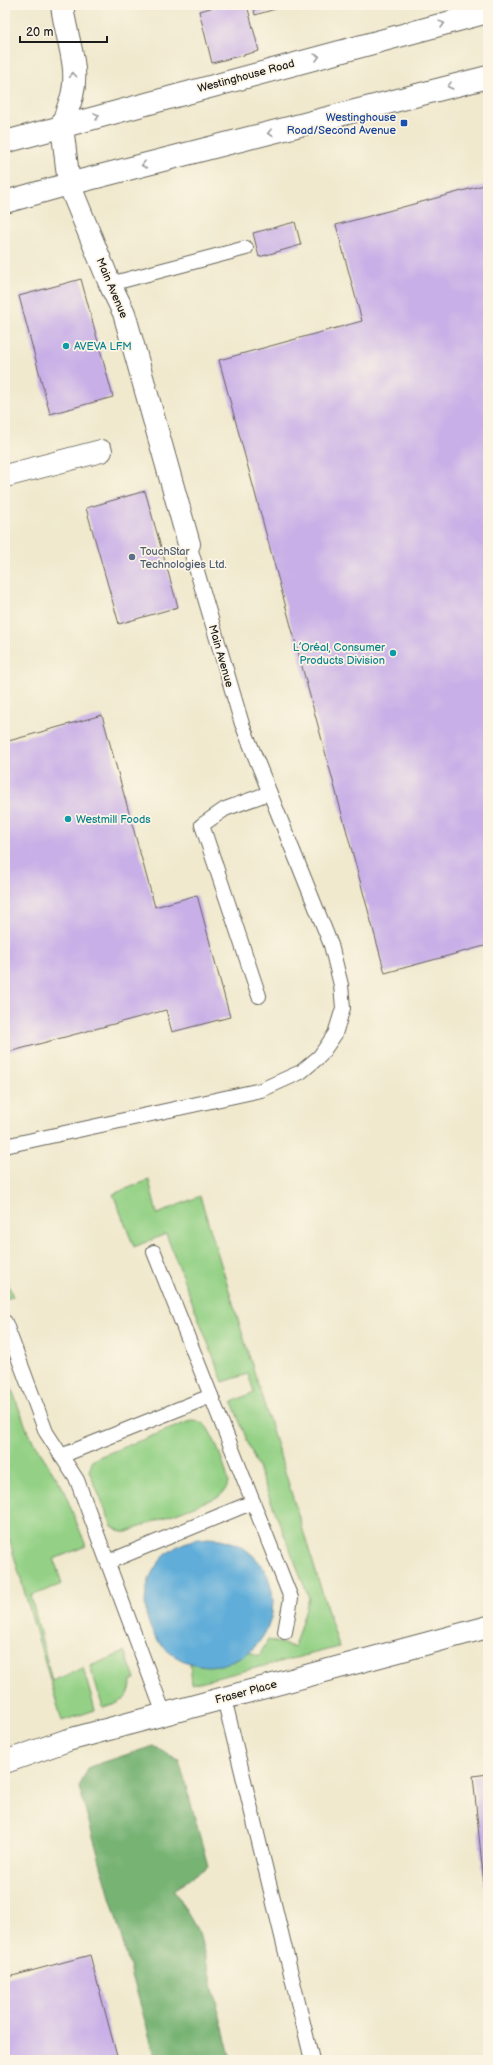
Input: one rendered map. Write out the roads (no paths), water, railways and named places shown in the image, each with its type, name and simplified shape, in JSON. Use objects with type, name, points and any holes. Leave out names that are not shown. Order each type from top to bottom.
[{"type":"street","points":[[62,5],[71,52],[74,80],[72,96],[62,126]]},
{"type":"street","name":"Westinghouse Road","points":[[5,142],[488,12]]},
{"type":"street","points":[[5,202],[69,184],[488,77]]},
{"type":"street","name":"Main Avenue","points":[[62,126],[69,184],[110,284],[124,312],[189,544]]},
{"type":"street","points":[[5,476],[101,451]]},
{"type":"street","name":"Fraser Place","points":[[5,1762],[68,1740],[488,1627]]},
{"type":"lane","points":[[110,284],[246,248]]},
{"type":"lane","name":"Main Avenue","points":[[5,1146],[261,1090],[301,1072],[320,1056],[335,1034],[343,1008],[341,985],[331,945],[242,724],[189,544]]},
{"type":"lane","points":[[259,996],[202,825],[225,810],[238,806],[269,792]]},
{"type":"lane","points":[[154,1252],[291,1598],[285,1632]]},
{"type":"lane","points":[[5,1322],[46,1432],[77,1480],[164,1714]]},
{"type":"lane","points":[[61,1456],[211,1396]]},
{"type":"lane","points":[[108,1562],[253,1502]]},
{"type":"lane","points":[[224,1698],[312,2060]]},
{"type":"water","points":[[209,1538],[233,1543],[254,1557],[268,1578],[273,1602],[268,1626],[254,1647],[233,1661],[209,1666],[185,1661],[164,1647],[150,1626],[145,1602],[150,1578],[164,1557],[185,1543]]},
{"type":"place","name":"Westinghouse Road/Second Avenue","points":[[404,123]]},
{"type":"place","name":"AVEVA LFM","points":[[66,346]]},
{"type":"place","name":"TouchStar Technologies Ltd.","points":[[132,557]]},
{"type":"place","name":"L’Oréal, Consumer Products Division","points":[[393,653]]},
{"type":"place","name":"Westmill Foods","points":[[68,819]]}]
